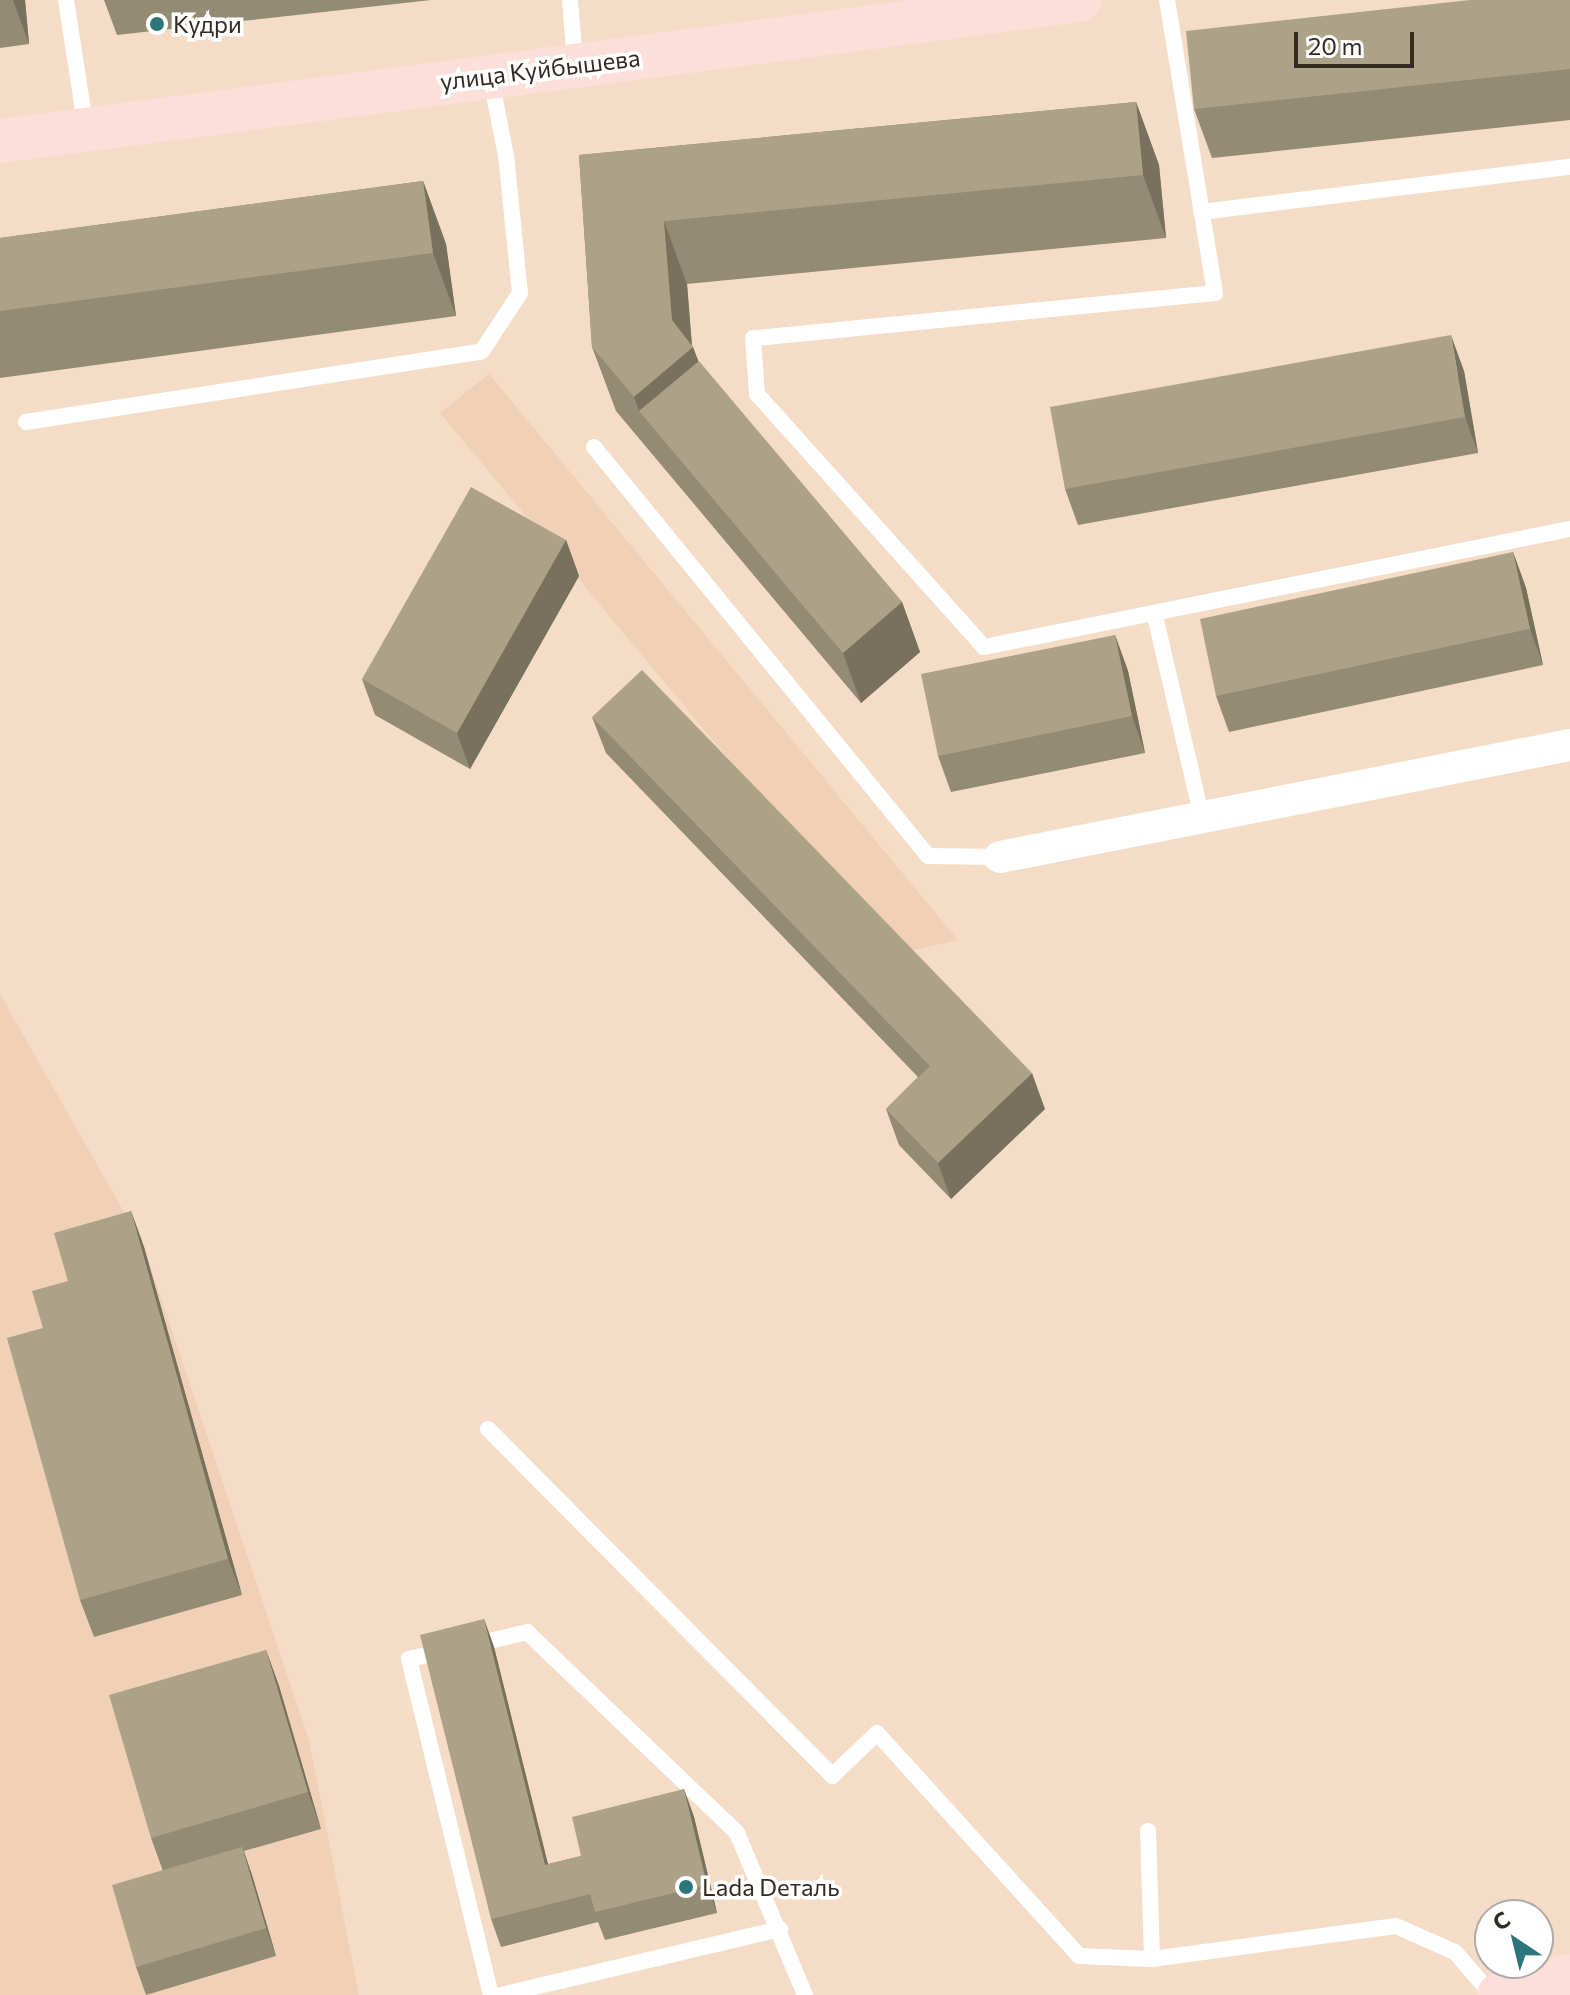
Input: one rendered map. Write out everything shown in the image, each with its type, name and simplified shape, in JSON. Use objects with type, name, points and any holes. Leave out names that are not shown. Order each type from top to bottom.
[{"type":"street","name":"улица Куйбышева","points":[[0,141],[490,74],[1080,0]]},
{"type":"street","points":[[1000,857],[1570,745]]},
{"type":"street","points":[[1499,1995],[1570,1976]]},
{"type":"lane","points":[[66,0],[86,130]]},
{"type":"lane","points":[[570,0],[576,65]]},
{"type":"lane","points":[[1167,0],[1215,293],[753,338],[757,394],[984,647],[1155,616],[1570,529]]},
{"type":"lane","points":[[26,422],[482,351],[520,293],[506,156],[490,74]]},
{"type":"lane","points":[[1201,212],[1570,167]]},
{"type":"lane","points":[[594,447],[928,856],[1000,857]]},
{"type":"lane","points":[[1155,616],[1202,818]]},
{"type":"lane","points":[[488,1429],[832,1776],[877,1733],[1079,1956],[1152,1959],[1396,1926],[1455,1952],[1492,1995]]},
{"type":"lane","points":[[491,1995],[409,1659],[527,1632],[737,1833],[780,1929],[805,1995]]},
{"type":"lane","points":[[1148,1831],[1152,1959]]},
{"type":"lane","points":[[501,1995],[780,1929]]},
{"type":"shaded area","points":[[489,374],[958,940],[892,955],[440,413]]},
{"type":"shaded area","points":[[0,994],[144,1247],[309,1740],[359,1995],[0,1995]]},
{"type":"building","points":[[1470,0],[1570,0],[1570,69],[1194,109],[1186,31]]},
{"type":"building","points":[[1136,102],[1143,175],[664,221],[672,320],[693,347],[634,397],[592,347],[579,155]]},
{"type":"building","points":[[423,181],[433,253],[0,311],[0,238]]},
{"type":"building","points":[[1451,335],[1465,417],[1065,489],[1050,407]]},
{"type":"building","points":[[699,361],[902,602],[843,653],[639,411]]},
{"type":"building","points":[[471,487],[566,540],[457,733],[362,679]]},
{"type":"building","points":[[1513,552],[1530,629],[1216,696],[1200,619]]},
{"type":"building","points":[[1115,635],[1132,716],[938,756],[921,674]]},
{"type":"building","points":[[642,670],[1032,1073],[938,1163],[886,1109],[930,1066],[592,717]]},
{"type":"building","points":[[131,1211],[228,1559],[80,1600],[7,1338],[43,1328],[32,1291],[68,1281],[54,1233]]},
{"type":"building","points":[[484,1619],[545,1865],[581,1856],[572,1817],[684,1789],[707,1885],[595,1912],[590,1894],[491,1919],[420,1635]]},
{"type":"building","points":[[266,1650],[308,1792],[151,1838],[109,1695]]},
{"type":"building","points":[[242,1847],[266,1928],[136,1967],[112,1885]]},
{"type":"place","name":"Кудри","points":[[157,24]]},
{"type":"place","name":"Lada Dеталь","points":[[686,1887]]}]
